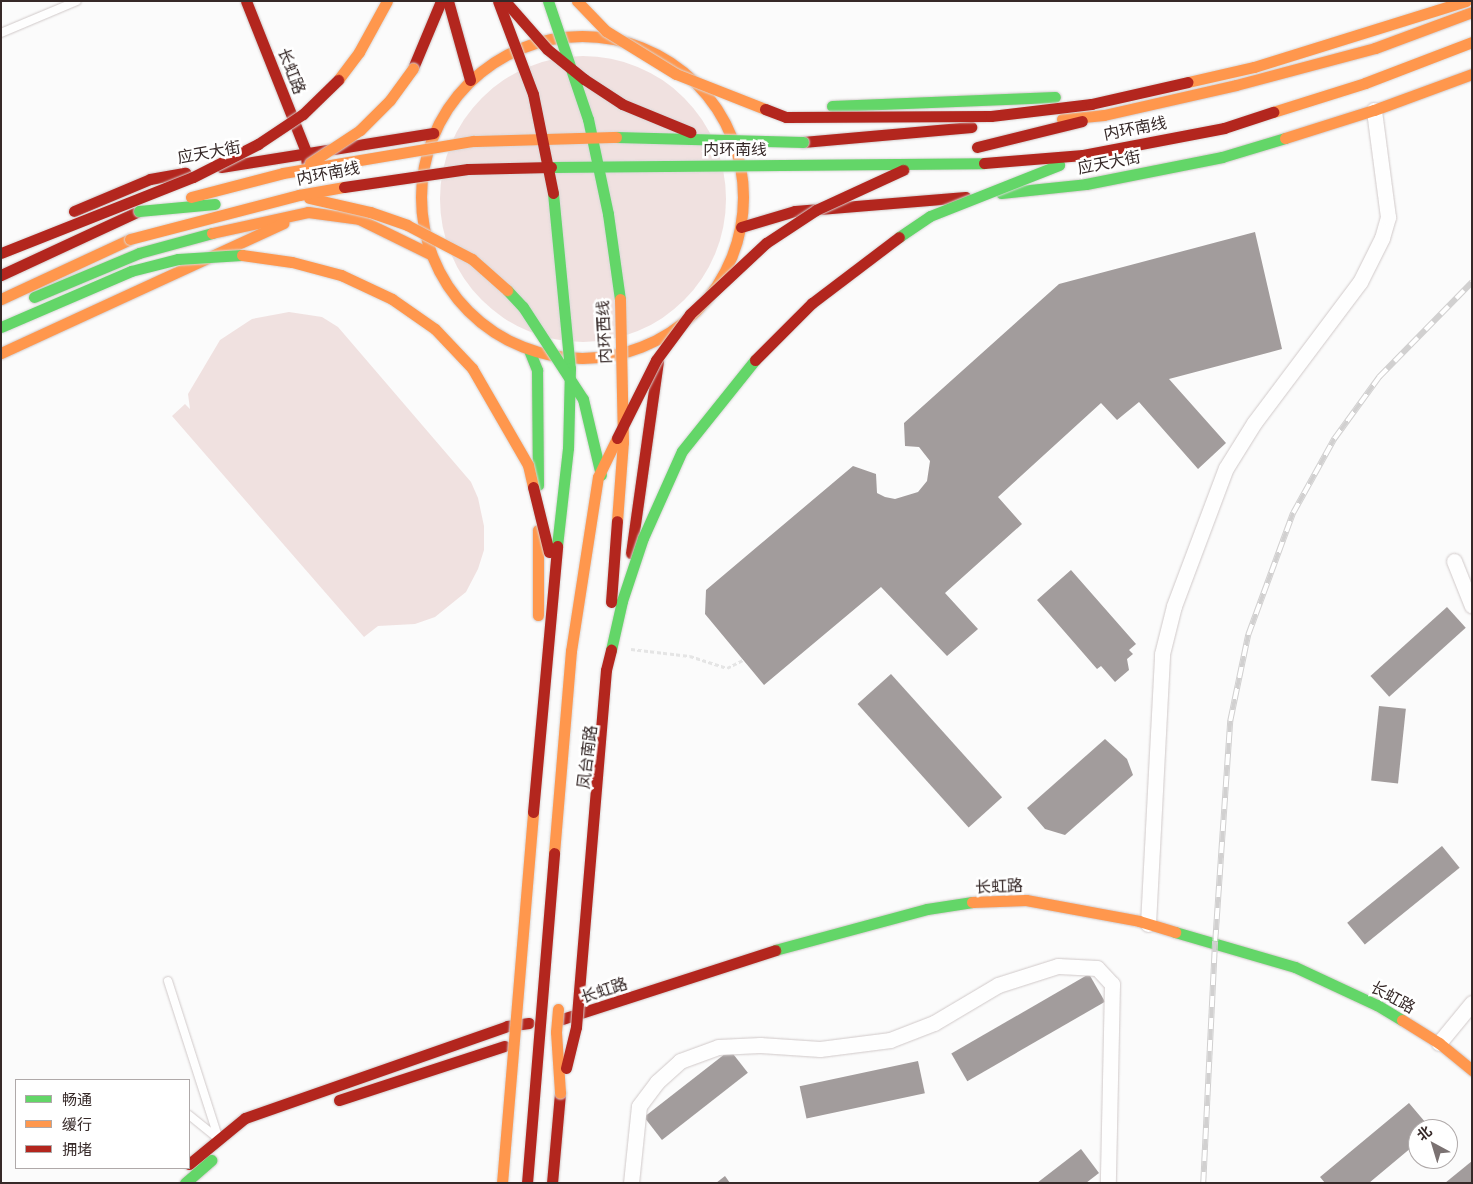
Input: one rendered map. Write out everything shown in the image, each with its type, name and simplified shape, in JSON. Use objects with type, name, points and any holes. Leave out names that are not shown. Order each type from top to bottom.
[{"type":"main road","name":"长虹路","points":[[246,1],[306,152],[308,212]]},
{"type":"main road","points":[[1,253],[193,177],[258,144],[303,114],[336,82],[359,52],[387,1]]},
{"type":"main road","points":[[130,239],[186,211],[250,191],[318,160],[360,130],[390,100],[413,68],[441,1]]},
{"type":"main road","points":[[448,1],[470,80]]},
{"type":"main road","points":[[498,1],[533,94],[556,208],[570,368],[568,448],[554,578],[502,1183]]},
{"type":"main road","points":[[505,1],[547,49],[622,104],[748,155],[813,165]]},
{"type":"main road","name":"内环西线","points":[[548,1],[588,119],[608,214],[620,302],[623,442],[606,670]]},
{"type":"main road","points":[[578,1],[606,31],[676,74],[786,118],[991,116],[1091,104],[1254,67],[1440,5],[1466,1]]},
{"type":"main road","points":[[585,1],[600,36]]},
{"type":"main road","points":[[1269,49],[1458,1]]},
{"type":"main road","name":"内环南线","points":[[1,275],[139,211],[283,173],[473,141],[568,136],[804,142],[1104,115],[1375,48],[1472,12]]},
{"type":"main road","points":[[600,36],[655,53],[688,73],[719,110],[736,146],[744,187],[741,227],[726,271],[698,309],[661,338],[619,354],[573,359],[529,350],[496,335],[468,313],[446,286],[430,254],[422,224],[420,193],[423,163],[433,133],[449,105],[470,80],[508,52],[553,37],[600,36]]},
{"type":"main road","name":"内环南线","points":[[1,299],[130,239],[299,195],[412,175],[468,169],[579,166],[952,166],[1083,155],[1224,128],[1365,83],[1472,42]]},
{"type":"main road","points":[[719,110],[1069,96],[1250,55]]},
{"type":"main road","name":"应天大街","points":[[741,227],[794,211],[901,204],[1086,184],[1222,156],[1374,110],[1472,74]]},
{"type":"main road","points":[[527,1183],[577,603],[598,477],[656,360],[690,314],[730,274],[766,243],[816,210],[916,164],[1104,115]]},
{"type":"main road","name":"应天大街","points":[[1,241],[150,179],[306,152],[433,133]]},
{"type":"main road","points":[[552,1183],[560,1093],[576,1027],[606,670],[622,601],[661,494],[682,451],[744,371],[812,303],[893,239],[930,216],[1083,155]]},
{"type":"main road","points":[[139,211],[288,198],[328,201],[370,212],[436,238],[497,279],[523,307],[562,364],[583,399],[593,429],[604,496],[586,637]]},
{"type":"main road","points":[[1,310],[139,253],[219,230],[308,212],[359,219],[430,254]]},
{"type":"main road","points":[[1,353],[207,256],[308,212]]},
{"type":"main road","points":[[1,327],[131,271],[178,259],[235,254],[292,262],[341,275],[392,300],[435,329],[472,368],[528,465],[554,578]]},
{"type":"main road","name":"凤台南路","points":[[561,1183],[572,1018],[618,648],[661,338]]},
{"type":"main road","points":[[490,1183],[507,1026],[539,596],[537,370],[529,350]]},
{"type":"main road","name":"长虹路","points":[[190,1163],[246,1118],[507,1026],[572,1018],[807,940],[927,909],[987,900],[1026,900],[1066,905],[1148,924],[1295,967],[1377,1005],[1439,1043],[1472,1070]]},
{"type":"main road","points":[[559,993],[556,1032],[560,1093]]},
{"type":"main road","points":[[328,1104],[504,1046]]},
{"type":"main road","points":[[182,1175],[203,1166],[238,1140]]},
{"type":"street","points":[[1148,924],[1162,654],[1174,606],[1226,468],[1254,423],[1360,282],[1382,238],[1388,217],[1374,110]]},
{"type":"street","points":[[1454,561],[1472,606]]},
{"type":"street","points":[[632,1183],[639,1106],[657,1082],[680,1060],[718,1047],[760,1045],[820,1049],[890,1040],[934,1023],[998,985],[1058,966],[1097,968],[1112,984],[1108,1183]]},
{"type":"street","points":[[1439,1043],[1472,1003]]},
{"type":"lane","points":[[1,33],[77,1]]},
{"type":"lane","points":[[168,981],[219,1139],[203,1166],[198,1183]]},
{"type":"lane","points":[[190,1116],[219,1139]]},
{"type":"path","points":[[618,648],[690,656],[727,668],[743,660]]},
{"type":"shaded area","points":[[583,56],[611,59],[638,67],[662,80],[684,98],[702,120],[715,144],[723,171],[726,199],[723,227],[715,254],[702,278],[684,300],[662,318],[638,331],[611,339],[583,342],[555,339],[528,331],[504,318],[482,300],[464,278],[451,254],[443,227],[440,199],[443,171],[451,144],[464,120],[482,98],[504,80],[528,67],[555,59]]},
{"type":"shaded area","points":[[289,312],[322,317],[338,327],[471,482],[478,498],[484,526],[484,550],[478,569],[466,592],[435,617],[415,624],[378,626],[364,637],[172,416],[185,404],[190,409],[188,394],[220,340],[252,319]]},
{"type":"building","points":[[1255,232],[1282,349],[1169,379],[1226,443],[1198,469],[1139,402],[1117,420],[1101,403],[998,497],[1022,524],[945,593],[978,629],[947,656],[881,587],[764,685],[705,614],[706,590],[853,466],[876,474],[877,493],[885,497],[895,499],[918,492],[927,481],[930,461],[919,447],[905,446],[904,423],[1059,284]]},
{"type":"building","points":[[1071,570],[1136,644],[1129,650],[1133,654],[1127,659],[1129,670],[1115,682],[1101,666],[1097,669],[1037,600]]},
{"type":"building","points":[[1447,607],[1466,628],[1389,697],[1370,676]]},
{"type":"building","points":[[891,674],[1002,797],[969,827],[858,704]]},
{"type":"building","points":[[1379,706],[1406,709],[1398,783],[1371,781]]},
{"type":"building","points":[[1105,739],[1127,759],[1133,775],[1065,835],[1045,829],[1027,808]]},
{"type":"building","points":[[1442,846],[1460,868],[1365,945],[1347,923]]},
{"type":"building","points":[[1089,974],[1105,1002],[967,1081],[951,1054]]},
{"type":"building","points":[[730,1050],[748,1073],[662,1140],[644,1117]]},
{"type":"building","points":[[918,1061],[925,1093],[807,1118],[800,1086]]},
{"type":"building","points":[[1409,1103],[1423,1119],[1408,1119],[1408,1150],[1369,1183],[1325,1183],[1320,1177]]},
{"type":"building","points":[[1081,1149],[1099,1173],[1086,1183],[1037,1183]]},
{"type":"building","points":[[1472,1161],[1472,1183],[1445,1183]]},
{"type":"building","points":[[725,1176],[730,1183],[716,1183]]},
{"type":"railway","points":[[1203,1183],[1215,941],[1230,721],[1248,635],[1293,513],[1334,439],[1379,377],[1472,282]]},
{"type":"traffic: fast","points":[[548,1],[588,119],[608,214],[620,299]]},
{"type":"traffic: fast","points":[[832,106],[1055,97]]},
{"type":"traffic: fast","points":[[616,137],[803,142]]},
{"type":"traffic: fast","points":[[1001,193],[1086,184],[1222,157],[1285,138]]},
{"type":"traffic: fast","points":[[551,167],[984,163]]},
{"type":"traffic: fast","points":[[899,237],[930,216],[1059,165]]},
{"type":"traffic: fast","points":[[553,193],[570,368],[568,448],[557,546]]},
{"type":"traffic: fast","points":[[139,211],[215,204]]},
{"type":"traffic: fast","points":[[34,297],[139,253],[212,233]]},
{"type":"traffic: fast","points":[[1,327],[131,271],[178,259],[242,255]]},
{"type":"traffic: fast","points":[[507,290],[523,307],[583,399],[601,475]]},
{"type":"traffic: fast","points":[[529,350],[537,370],[538,485]]},
{"type":"traffic: fast","points":[[611,650],[622,601],[643,538],[682,451],[755,360]]},
{"type":"traffic: fast","points":[[775,950],[927,909],[972,902]]},
{"type":"traffic: fast","points":[[1175,932],[1295,967],[1377,1005],[1402,1020]]},
{"type":"traffic: fast","points":[[185,1183],[211,1160]]},
{"type":"traffic: slow","points":[[338,80],[359,52],[387,1]]},
{"type":"traffic: slow","points":[[577,1],[606,31],[676,74],[765,109]]},
{"type":"traffic: slow","points":[[1188,82],[1254,67],[1466,1]]},
{"type":"traffic: slow","points":[[1062,119],[1104,115],[1236,85],[1375,48],[1472,12]]},
{"type":"traffic: slow","points":[[566,36],[598,36],[629,43],[658,55],[684,72],[707,95],[716,107],[731,135],[743,181],[743,197],[743,213],[731,259],[716,287],[684,322],[658,339],[629,351],[598,358],[566,358],[535,351],[506,339],[480,322],[457,299],[440,273],[428,244],[421,213],[421,181],[428,150],[440,121],[457,95],[480,72],[506,55],[535,43],[566,36]]},
{"type":"traffic: slow","points":[[1273,112],[1365,83],[1472,42]]},
{"type":"traffic: slow","points":[[310,163],[360,130],[390,100],[413,68]]},
{"type":"traffic: slow","points":[[1285,138],[1374,110],[1472,74]]},
{"type":"traffic: slow","points":[[191,197],[283,173],[473,141],[616,137]]},
{"type":"traffic: slow","points":[[130,239],[299,195],[344,187]]},
{"type":"traffic: slow","points":[[309,198],[370,212],[407,225],[472,259],[507,290]]},
{"type":"traffic: slow","points":[[212,233],[308,212],[359,219],[430,254]]},
{"type":"traffic: slow","points":[[1,353],[283,223]]},
{"type":"traffic: slow","points":[[1,299],[130,239]]},
{"type":"traffic: slow","points":[[242,255],[292,262],[341,275],[392,299],[435,329],[472,368],[528,465],[533,487]]},
{"type":"traffic: slow","points":[[617,521],[623,442],[620,299]]},
{"type":"traffic: slow","points":[[554,853],[571,651],[598,477],[617,438]]},
{"type":"traffic: slow","points":[[538,530],[538,615]]},
{"type":"traffic: slow","points":[[502,1183],[533,812]]},
{"type":"traffic: slow","points":[[972,902],[1026,900],[1139,921],[1175,932]]},
{"type":"traffic: slow","points":[[558,1009],[556,1032],[560,1093]]},
{"type":"traffic: slow","points":[[1402,1020],[1439,1043],[1472,1070]]},
{"type":"traffic: jam","points":[[246,1],[306,152],[307,169]]},
{"type":"traffic: jam","points":[[413,68],[441,1]]},
{"type":"traffic: jam","points":[[448,1],[470,80]]},
{"type":"traffic: jam","points":[[498,1],[533,94],[553,193]]},
{"type":"traffic: jam","points":[[505,1],[547,49],[584,79],[622,104],[690,132]]},
{"type":"traffic: jam","points":[[1,253],[193,177],[258,144],[303,114],[338,80]]},
{"type":"traffic: jam","points":[[765,109],[786,117],[991,116],[1091,104],[1188,82]]},
{"type":"traffic: jam","points":[[984,163],[1083,155],[1224,128],[1273,112]]},
{"type":"traffic: jam","points":[[977,147],[1082,121]]},
{"type":"traffic: jam","points":[[803,142],[971,127]]},
{"type":"traffic: jam","points":[[221,167],[433,133]]},
{"type":"traffic: jam","points":[[344,187],[468,169],[551,167]]},
{"type":"traffic: jam","points":[[617,438],[656,360],[690,314],[766,243],[816,210],[903,170]]},
{"type":"traffic: jam","points":[[74,211],[150,179],[185,173]]},
{"type":"traffic: jam","points":[[741,227],[795,211],[965,197]]},
{"type":"traffic: jam","points":[[1,275],[139,211]]},
{"type":"traffic: jam","points":[[755,360],[812,303],[899,237]]},
{"type":"traffic: jam","points":[[631,553],[658,362]]},
{"type":"traffic: jam","points":[[533,487],[549,552]]},
{"type":"traffic: jam","points":[[611,602],[617,521]]},
{"type":"traffic: jam","points":[[533,812],[557,546]]},
{"type":"traffic: jam","points":[[566,1068],[576,1027],[606,670],[611,650]]},
{"type":"traffic: jam","points":[[527,1183],[554,853]]},
{"type":"traffic: jam","points":[[562,1019],[775,950]]},
{"type":"traffic: jam","points":[[190,1163],[245,1118],[507,1026],[529,1023]]},
{"type":"traffic: jam","points":[[339,1100],[504,1046]]},
{"type":"traffic: jam","points":[[552,1183],[560,1093]]}]
